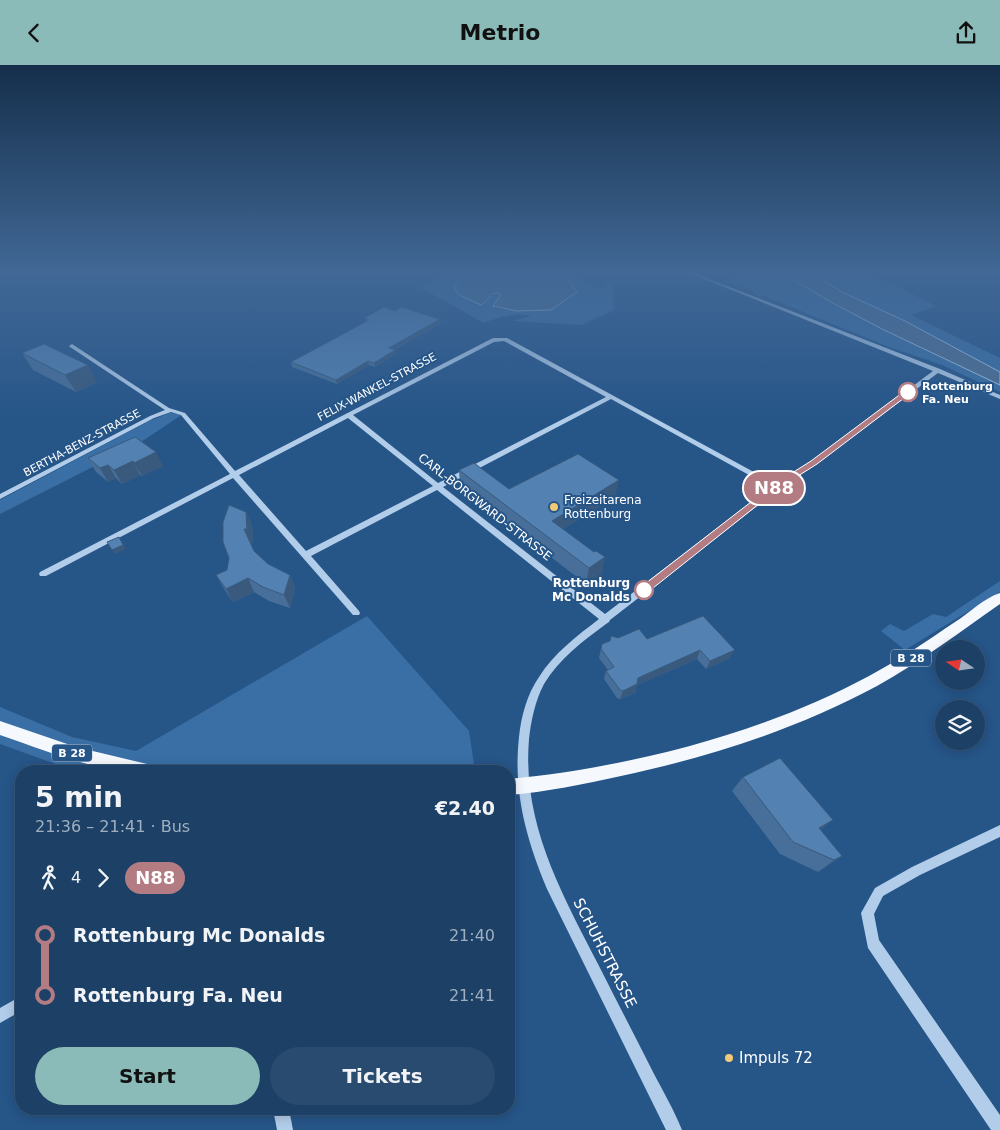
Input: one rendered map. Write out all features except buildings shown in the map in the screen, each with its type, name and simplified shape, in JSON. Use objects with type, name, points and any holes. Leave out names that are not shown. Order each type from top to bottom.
[{"type":"main road","name":"B 28","points":[[516,786],[575,778],[664,759],[729,741],[785,721],[846,694],[899,666],[1000,598]]},
{"type":"main road","name":"B 28","points":[[0,728],[76,754],[122,765]]},
{"type":"street","points":[[818,323],[938,370],[1000,397]]},
{"type":"street","name":"FELIX-WANKEL-STRASSE","points":[[43,574],[493,340],[499,339],[506,339],[776,487]]},
{"type":"street","name":"BERTHA-BENZ-STRASSE","points":[[72,346],[167,409],[183,414],[234,475]]},
{"type":"street","points":[[516,786],[528,715],[540,683],[560,657],[573,644],[776,487],[814,463],[938,370]]},
{"type":"street","points":[[306,555],[610,397]]},
{"type":"street","name":"BERTHA-BENZ-STRASSE","points":[[0,497],[152,417],[174,411]]},
{"type":"street","name":"CARL-BORGWARD-STRASSE","points":[[348,415],[606,620]]},
{"type":"street","points":[[234,475],[356,613]]},
{"type":"street","name":"SCHUHSTRASSE","points":[[516,786],[548,877],[674,1130]]},
{"type":"street","points":[[1000,831],[916,871],[879,892],[866,913],[873,943],[1000,1129]]},
{"type":"street","points":[[0,1016],[15,1007]]},
{"type":"street","points":[[282,1115],[285,1130]]},
{"type":"shaded area","points":[[541,323],[586,323],[581,325]]},
{"type":"shaded area","points":[[829,323],[870,323],[1000,385],[1000,392],[942,365],[889,347]]},
{"type":"shaded area","points":[[870,323],[908,323],[1000,372],[1000,385]]},
{"type":"shaded area","points":[[908,323],[927,323],[1000,358],[1000,372]]},
{"type":"shaded area","points":[[170,413],[183,414],[138,444],[0,514],[0,500],[149,421]]},
{"type":"shaded area","points":[[1000,581],[1000,592],[905,650],[881,631],[890,624],[904,631],[933,614],[946,617]]},
{"type":"shaded area","points":[[367,616],[469,731],[474,765],[58,765],[0,744],[0,707],[72,737],[136,751]]},
{"type":"bus line","name":"N88","points":[[644,590],[776,487],[814,463],[908,392]]},
{"type":"place","name":"Rottenburg Fa. Neu","points":[[908,392]]},
{"type":"place","name":"Freizeitarena Rottenburg","points":[[554,507]]},
{"type":"place","name":"Rottenburg Mc Donalds","points":[[644,590]]},
{"type":"place","name":"Impuls 72","points":[[729,1058]]}]
